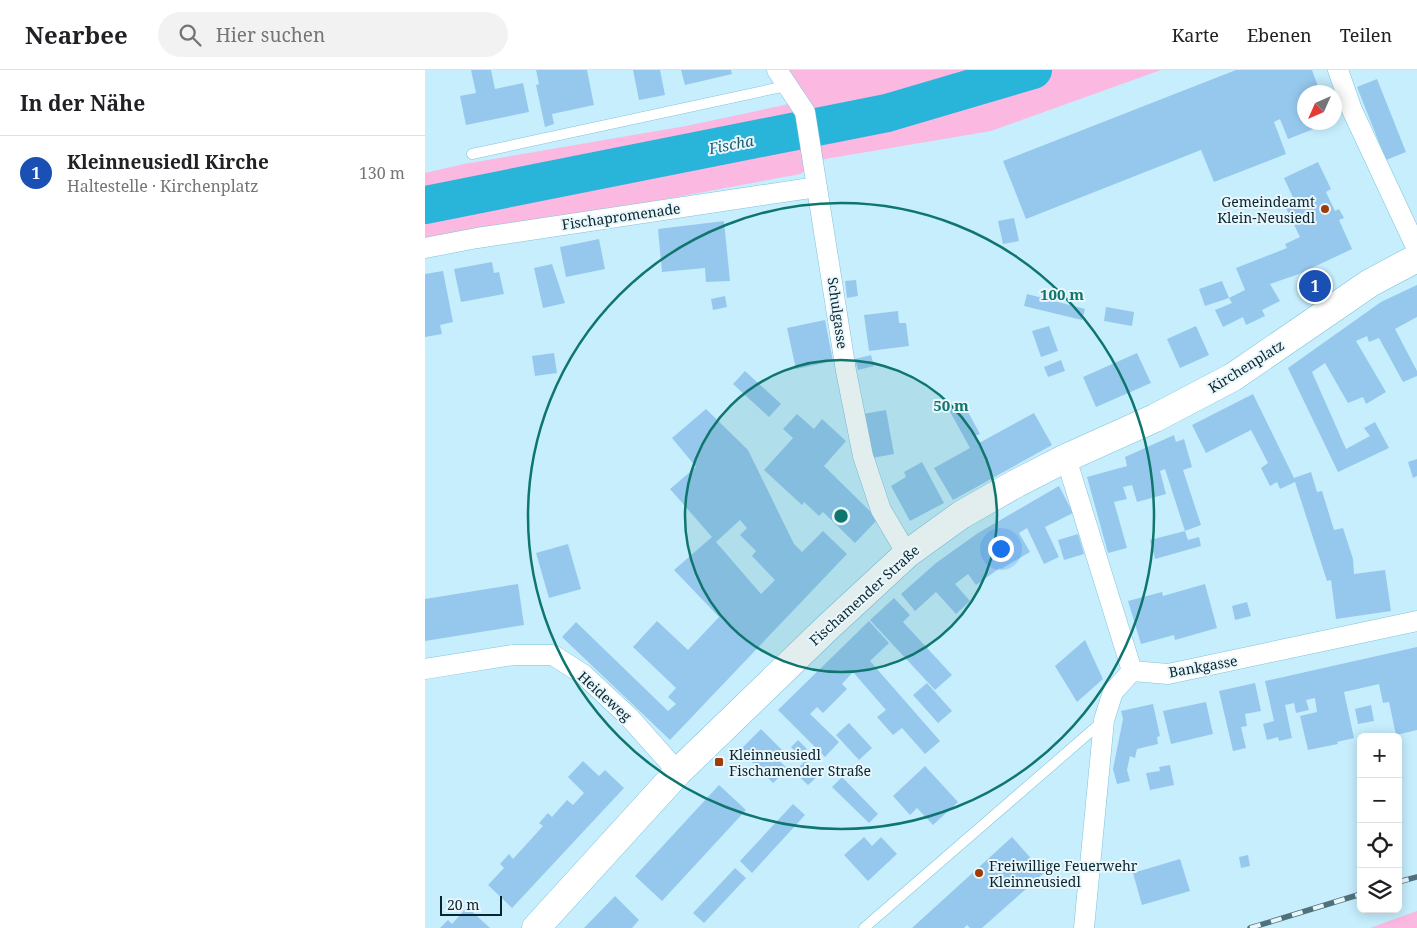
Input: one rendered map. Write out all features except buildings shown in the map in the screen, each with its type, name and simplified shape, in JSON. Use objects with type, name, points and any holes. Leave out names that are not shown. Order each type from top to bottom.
[{"type":"main road","name":"Kirchenplatz","points":[[1066,458],[1155,418],[1233,377],[1369,283],[1417,258]]},
{"type":"main road","name":"Fischamender Straße","points":[[536,928],[678,772],[827,628],[907,554],[961,515],[1066,458]]},
{"type":"street","points":[[1338,70],[1352,110],[1417,250]]},
{"type":"street","name":"Schulgasse","points":[[782,78],[805,112],[846,371],[863,456],[881,510],[907,554]]},
{"type":"street","name":"Fischapromenade","points":[[425,248],[477,238],[817,188]]},
{"type":"street","points":[[1066,458],[1132,670],[1113,692],[1104,720],[1084,928]]},
{"type":"street","name":"Bankgasse","points":[[1132,670],[1168,674],[1417,621]]},
{"type":"street","name":"Heideweg","points":[[425,669],[513,655],[553,655],[583,675],[629,718],[678,772]]},
{"type":"lane","points":[[472,154],[782,78]]},
{"type":"lane","points":[[864,928],[1104,720]]},
{"type":"shaded area","points":[[784,70],[1161,70],[991,131],[825,159],[800,174],[425,244],[425,173],[464,164],[686,126],[794,103]]},
{"type":"shaded area","points":[[1417,911],[1417,928],[1370,928]]},
{"type":"waterway","name":"Fischa","points":[[425,205],[887,113],[1033,70]]},
{"type":"railway","points":[[1402,881],[1417,877]]},
{"type":"railway","points":[[1250,928],[1357,895]]},
{"type":"place","name":"Gemeindeamt Klein-Neusiedl","points":[[1325,209]]},
{"type":"place","name":"Kleinneusiedl Kirche","points":[[1315,286]]},
{"type":"place","name":"Kleinneusiedl Fischamender Straße","points":[[719,762]]},
{"type":"place","name":"Freiwillige Feuerwehr Kleinneusiedl","points":[[979,873]]}]
